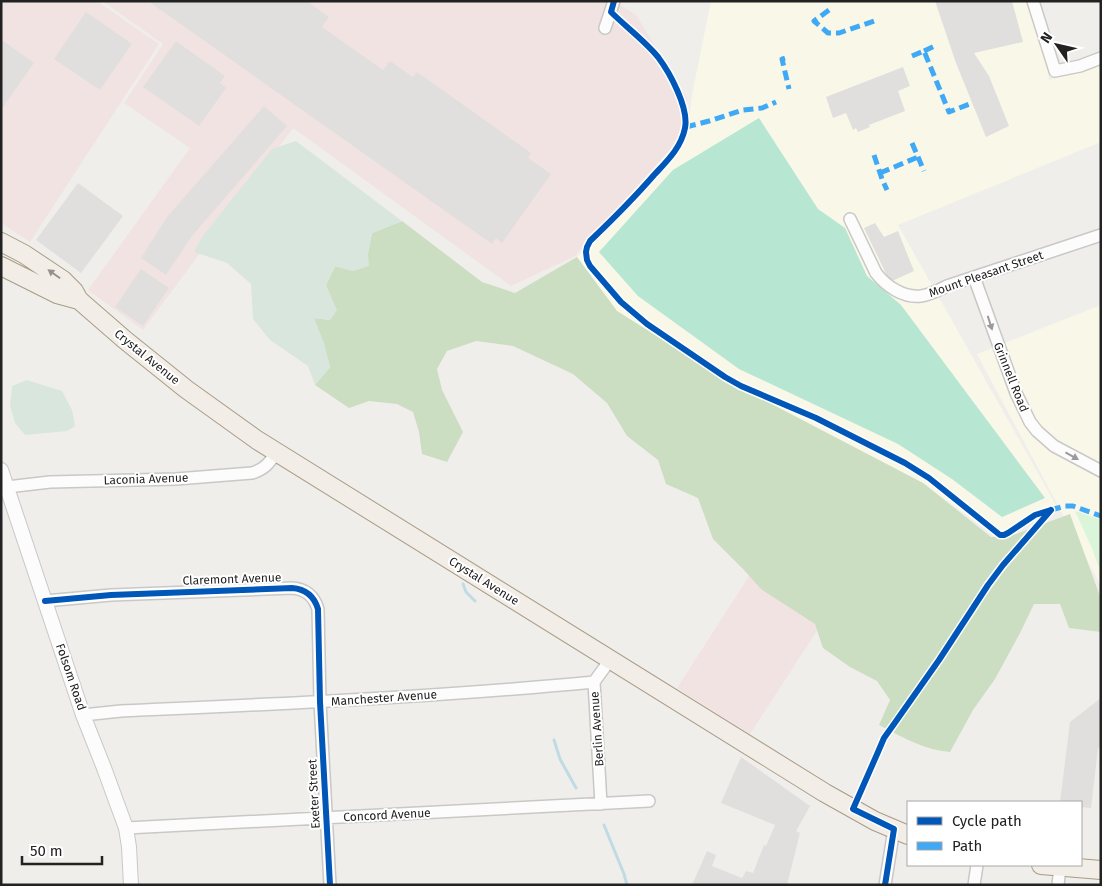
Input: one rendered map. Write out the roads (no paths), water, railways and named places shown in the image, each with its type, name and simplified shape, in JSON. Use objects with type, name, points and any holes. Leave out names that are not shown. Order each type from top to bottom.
[{"type":"main road","name":"Crystal Avenue","points":[[1,242],[24,254],[64,280],[79,300],[125,340],[186,389],[277,452],[825,793],[875,821],[901,832]]},
{"type":"main road","name":"Crystal Avenue","points":[[1,266],[56,294],[79,300]]},
{"type":"main road","points":[[1050,866],[1101,870]]},
{"type":"street","points":[[605,28],[614,1]]},
{"type":"street","points":[[1033,1],[1055,71],[1080,66],[1101,58]]},
{"type":"street","name":"Mount Pleasant Street","points":[[850,219],[881,280],[896,290],[914,296],[921,296],[1101,235]]},
{"type":"street","name":"Grinnell Road","points":[[974,277],[1016,393],[1030,422],[1054,446],[1101,471]]},
{"type":"street","name":"Laconia Avenue","points":[[7,487],[50,482],[176,479],[252,473],[261,471],[277,452]]},
{"type":"street","name":"Folsom Road","points":[[1,470],[84,716],[126,828],[131,885]]},
{"type":"street","name":"Claremont Avenue","points":[[45,601],[148,593],[292,588],[304,590],[313,599],[318,609],[320,702]]},
{"type":"street","name":"Berlin Avenue","points":[[601,804],[594,682],[610,660]]},
{"type":"street","name":"Manchester Avenue","points":[[84,716],[121,711],[320,702],[594,682]]},
{"type":"street","name":"Exeter Street","points":[[320,702],[330,885]]},
{"type":"street","name":"Concord Avenue","points":[[126,828],[648,801]]},
{"type":"street","points":[[885,885],[901,832]]},
{"type":"street","points":[[974,885],[977,866]]},
{"type":"street","points":[[1058,885],[1060,867]]},
{"type":"waterway","points":[[463,584],[466,592],[475,601]]},
{"type":"waterway","points":[[554,740],[560,759],[576,788]]},
{"type":"waterway","points":[[604,825],[627,885]]}]
